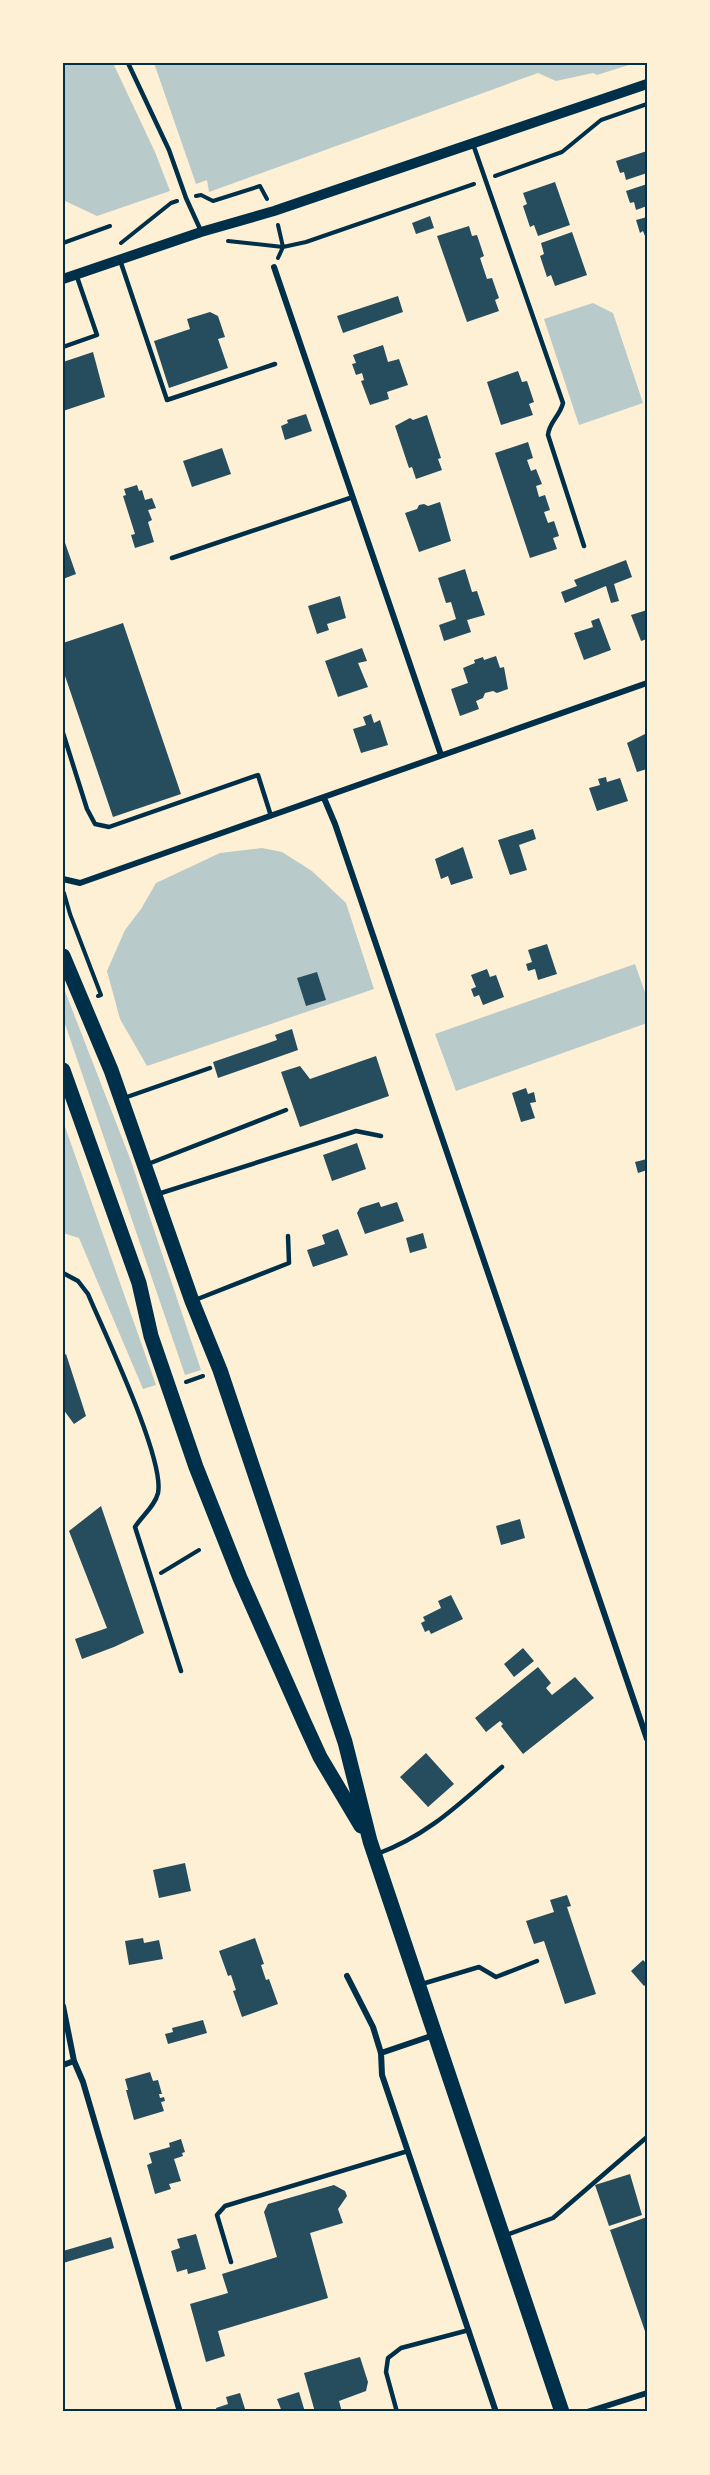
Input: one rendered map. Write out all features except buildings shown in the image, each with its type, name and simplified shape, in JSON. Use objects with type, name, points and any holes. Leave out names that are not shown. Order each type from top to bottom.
[{"type":"main road","points":[[63,956],[121,1099],[192,1301],[220,1370],[345,1742],[372,1848],[562,2412]]},
{"type":"main road","points":[[63,1070],[134,1269],[158,1357],[192,1458],[226,1545],[316,1748],[372,1848]]},
{"type":"street","points":[[63,279],[201,232],[274,211],[647,84]]},
{"type":"street","points":[[274,267],[441,755]]},
{"type":"street","points":[[63,879],[80,883],[647,683]]},
{"type":"street","points":[[324,798],[335,824],[647,1739]]},
{"type":"street","points":[[346,1976],[373,2027],[381,2053],[382,2075],[496,2412]]},
{"type":"street","points":[[63,2006],[74,2061],[83,2082],[180,2412]]},
{"type":"street","points":[[381,2053],[436,2034]]},
{"type":"street","points":[[63,2065],[74,2061]]},
{"type":"street","points":[[587,2412],[647,2394]]},
{"type":"lane","points":[[128,63],[169,150],[201,232]]},
{"type":"lane","points":[[473,144],[562,404],[561,413],[549,427],[548,435],[584,546]]},
{"type":"lane","points":[[120,260],[167,400],[275,364]]},
{"type":"lane","points":[[63,346],[97,335],[76,274]]},
{"type":"lane","points":[[171,558],[352,497]]},
{"type":"lane","points":[[63,733],[87,809],[95,824],[109,827],[258,775],[271,817]]},
{"type":"lane","points":[[121,1099],[210,1068]]},
{"type":"lane","points":[[146,1165],[286,1110]]},
{"type":"lane","points":[[156,1195],[356,1131],[381,1136]]},
{"type":"lane","points":[[192,1301],[289,1263],[288,1236]]},
{"type":"lane","points":[[63,1273],[78,1281],[88,1294],[133,1401],[158,1469],[157,1497],[135,1527],[181,1671]]},
{"type":"lane","points":[[372,1848],[405,1843],[433,1825],[502,1767]]},
{"type":"lane","points":[[420,1985],[479,1967],[496,1977],[537,1961]]},
{"type":"lane","points":[[503,2236],[553,2218],[647,2137]]},
{"type":"lane","points":[[231,2262],[217,2215],[225,2206],[408,2151]]},
{"type":"lane","points":[[397,2412],[386,2372],[388,2358],[401,2348],[469,2330]]},
{"type":"path","points":[[201,232],[236,243],[283,247],[306,242],[562,152],[601,120],[647,104]]},
{"type":"path","points":[[120,260],[122,242],[171,203],[201,195],[213,201],[260,186],[274,211],[283,247],[274,267]]},
{"type":"path","points":[[63,243],[110,226]]},
{"type":"path","points":[[63,889],[70,914],[101,995],[83,1002]]},
{"type":"path","points":[[186,1382],[203,1376]]},
{"type":"path","points":[[151,1578],[199,1550]]},
{"type":"shaded area","points":[[63,63],[113,63],[155,152],[170,191],[97,216],[63,200]]},
{"type":"shaded area","points":[[154,63],[635,63],[597,75],[593,73],[556,81],[538,73],[209,192],[207,180],[196,184]]},
{"type":"shaded area","points":[[593,303],[613,313],[643,403],[579,425],[544,319]]},
{"type":"shaded area","points":[[262,848],[282,852],[312,871],[346,903],[374,989],[147,1066],[120,1019],[107,971],[125,930],[156,883],[220,853]]},
{"type":"shaded area","points":[[635,964],[647,998],[647,1023],[456,1091],[435,1034]]},
{"type":"shaded area","points":[[63,986],[131,1161],[201,1370],[185,1375],[63,1018]]},
{"type":"shaded area","points":[[63,1121],[156,1385],[143,1389],[79,1238],[63,1233]]}]
